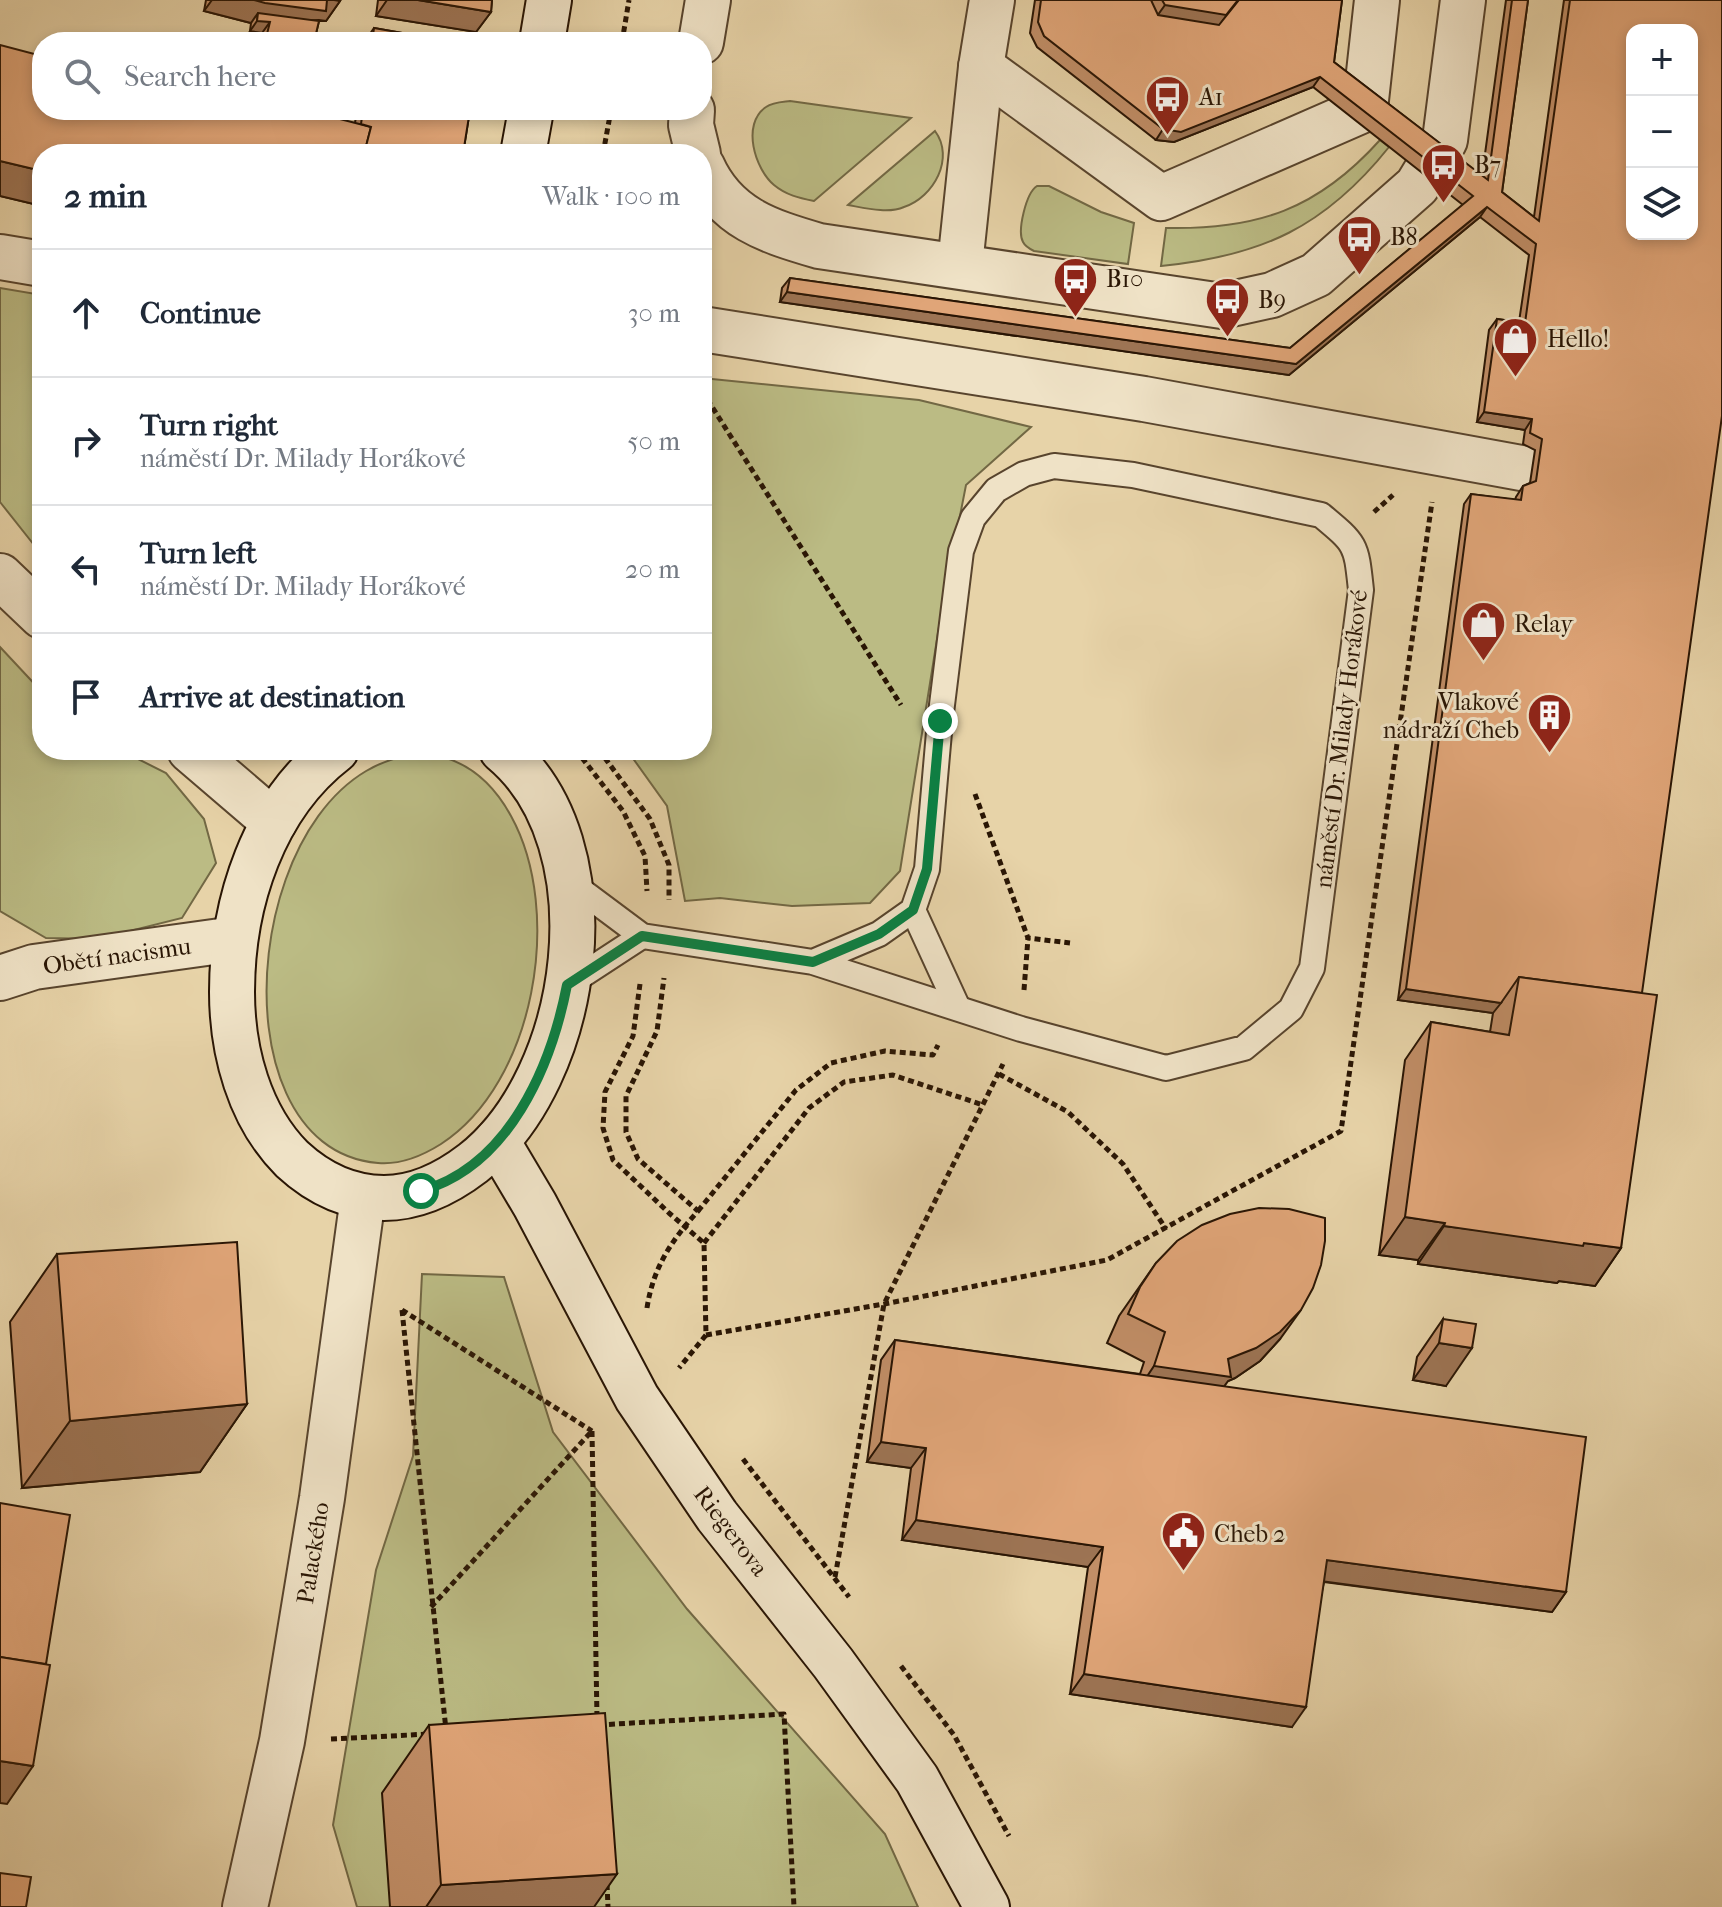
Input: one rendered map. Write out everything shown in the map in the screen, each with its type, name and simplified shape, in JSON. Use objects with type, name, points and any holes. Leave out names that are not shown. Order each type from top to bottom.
[{"type":"street","points":[[544,32],[549,0]]},
{"type":"street","points":[[703,32],[708,0]]},
{"type":"street","points":[[960,265],[981,67],[992,0]]},
{"type":"street","points":[[981,67],[1161,198],[1365,109],[1377,0]]},
{"type":"street","points":[[712,183],[720,196],[751,222],[770,232],[819,246],[1222,306],[1272,295],[1316,275],[1417,186],[1445,140],[1463,0]]},
{"type":"street","points":[[525,144],[529,120]]},
{"type":"street","points":[[691,120],[696,144]]},
{"type":"street","points":[[0,257],[32,262]]},
{"type":"street","points":[[712,331],[1144,399],[1532,470]]},
{"type":"street","points":[[0,576],[32,606]]},
{"type":"street","points":[[202,760],[274,822]]},
{"type":"street","points":[[325,760],[299,785],[274,822],[251,874],[235,939],[232,979],[234,1026],[243,1070],[258,1111],[274,1138],[301,1167],[326,1184],[363,1197],[402,1197],[430,1189],[457,1175],[497,1141],[523,1106],[544,1065],[559,1021],[567,985],[571,938],[567,880],[561,847],[545,806],[512,760]]},
{"type":"street","name":"Obětí nacismu","points":[[0,978],[34,967],[235,939]]},
{"type":"street","name":"Riegerova","points":[[497,1141],[535,1205],[637,1398],[717,1516],[833,1663],[917,1779],[987,1907]]},
{"type":"street","name":"Palackého","points":[[245,1907],[282,1741],[322,1498],[363,1197]]},
{"type":"lane","name":"náměstí Dr. Milady Horákové","points":[[567,880],[653,937],[813,962],[1021,1029],[1166,1068],[1244,1048],[1291,1009],[1312,968],[1361,590],[1357,550],[1321,515],[1133,475],[1054,466],[1024,474],[996,490],[973,518],[961,551],[927,869],[913,910]]},
{"type":"lane","points":[[813,962],[879,934],[913,910],[958,1008]]},
{"type":"lane","points":[[567,985],[653,937]]},
{"type":"path","points":[[624,32],[629,0]]},
{"type":"path","points":[[605,144],[609,120]]},
{"type":"path","points":[[712,407],[919,734],[955,737],[1028,938],[1021,1029],[884,1304],[835,1578],[741,1457]]},
{"type":"path","points":[[584,760],[623,811],[645,856],[653,937],[657,1031],[626,1096],[626,1132],[638,1159],[698,1211]]},
{"type":"path","points":[[606,760],[650,819],[669,865],[633,1036],[605,1092],[603,1128],[613,1160],[704,1243]]},
{"type":"path","points":[[1028,938],[1070,943]]},
{"type":"path","points":[[646,1314],[651,1282],[667,1249],[796,1090],[831,1063],[885,1051],[933,1055],[958,1008]]},
{"type":"path","points":[[999,1074],[1068,1112],[1123,1164],[1166,1229]]},
{"type":"path","points":[[668,1361],[675,1372],[706,1335],[704,1243],[809,1108],[844,1082],[893,1075],[983,1105]]},
{"type":"path","points":[[282,1741],[447,1733],[431,1607],[402,1310],[592,1431]]},
{"type":"path","points":[[431,1607],[592,1431]]},
{"type":"path","points":[[592,1431],[598,1736]]},
{"type":"path","points":[[597,1725],[784,1714],[794,1907]]},
{"type":"path","points":[[607,1878],[608,1907]]},
{"type":"green space","points":[[790,101],[911,118],[814,201],[788,194],[774,185],[761,168],[754,146],[754,124],[758,115],[772,104]]},
{"type":"green space","points":[[935,131],[941,142],[942,164],[924,195],[904,207],[891,210],[848,205]]},
{"type":"green space","points":[[1380,140],[1389,147],[1365,175],[1341,198],[1289,233],[1230,254],[1161,266],[1166,228],[1230,225],[1284,211],[1333,183]]},
{"type":"green space","points":[[1037,186],[1049,186],[1101,212],[1134,223],[1128,264],[1034,251],[1026,246],[1021,237],[1022,221],[1029,196]]},
{"type":"green space","points":[[0,288],[32,293],[32,542],[0,502]]},
{"type":"green space","points":[[712,379],[919,400],[1031,427],[966,485],[942,608],[900,871],[870,903],[792,906],[720,898],[685,901],[667,806],[634,760],[712,760]]},
{"type":"green space","points":[[0,647],[32,681],[32,760],[140,760],[166,773],[204,819],[216,863],[182,918],[98,939],[46,938],[0,911]]},
{"type":"green space","points":[[406,760],[451,760],[477,774],[496,793],[511,816],[527,855],[536,899],[537,946],[531,993],[518,1039],[499,1081],[473,1116],[441,1144],[411,1159],[387,1163],[378,1163],[322,1141],[286,1093],[269,1027],[269,953],[286,880],[318,816],[366,771]]},
{"type":"green space","points":[[422,1274],[504,1277],[553,1432],[687,1609],[885,1834],[918,1907],[357,1907],[333,1825],[376,1570],[413,1456]]},
{"type":"building","points":[[254,0],[327,0],[326,11]]},
{"type":"building","points":[[418,0],[492,0],[491,12]]},
{"type":"building","name":"Vlakové nádraží Cheb","points":[[1041,0],[1151,0],[1158,15],[1219,25],[1239,0],[1342,0],[1334,62],[1488,180],[1512,0],[1528,0],[1502,192],[1539,221],[1570,0],[1722,0],[1722,416],[1642,993],[1519,977],[1501,1003],[1406,989],[1471,494],[1521,500],[1523,486],[1536,481],[1542,439],[1530,433],[1532,419],[1484,412],[1497,319],[1525,323],[1536,244],[1487,207],[1296,364],[787,292],[790,278],[1290,348],[1473,196],[1320,77],[1181,132],[1163,129],[1044,36],[1038,22]]},
{"type":"building","points":[[1162,0],[1238,0],[1226,15],[1165,5]]},
{"type":"building","points":[[258,13],[319,21],[316,32],[268,32],[270,22],[257,21]]},
{"type":"building","points":[[374,28],[397,32],[373,32]]},
{"type":"building","points":[[0,45],[32,53],[32,120],[344,120],[371,127],[367,144],[32,144],[32,169],[0,161]]},
{"type":"building","points":[[362,120],[468,120],[465,144],[367,144],[371,127],[361,124]]},
{"type":"building","points":[[1519,977],[1657,995],[1621,1248],[1584,1243],[1583,1246],[1444,1226],[1445,1223],[1405,1217],[1431,1022],[1509,1035]]},
{"type":"building","points":[[1259,1208],[1289,1209],[1325,1218],[1321,1265],[1301,1310],[1280,1332],[1256,1348],[1228,1359],[1231,1377],[1154,1366],[1165,1332],[1128,1314],[1140,1287],[1156,1263],[1177,1241],[1202,1225],[1230,1214]]},
{"type":"building","points":[[237,1242],[247,1404],[70,1421],[57,1254]]},
{"type":"building","points":[[1443,1319],[1476,1324],[1472,1348],[1439,1343]]},
{"type":"building","points":[[895,1340],[1586,1437],[1566,1592],[1327,1560],[1306,1707],[1084,1674],[1103,1547],[916,1520],[926,1448],[881,1442]]},
{"type":"building","points":[[0,1503],[70,1515],[46,1664],[0,1657]]},
{"type":"building","points":[[0,1657],[50,1665],[33,1766],[0,1761]]},
{"type":"building","points":[[605,1713],[617,1874],[441,1885],[429,1725]]},
{"type":"building","points":[[0,1873],[31,1877],[26,1907],[0,1907]]},
{"type":"place","name":"A1","points":[[1168,136]]},
{"type":"place","name":"B7","points":[[1443,204]]},
{"type":"place","name":"B8","points":[[1359,276]]},
{"type":"place","name":"B10","points":[[1075,318]]},
{"type":"place","name":"B9","points":[[1227,339]]},
{"type":"place","name":"Hello!","points":[[1516,378]]},
{"type":"place","name":"Relay","points":[[1483,663]]},
{"type":"place","name":"Vlakové nádraží Cheb","points":[[1550,755]]},
{"type":"place","name":"Cheb 2","points":[[1183,1573]]},
{"type":"route","points":[[421,1191],[448,1180],[497,1141],[517,1115],[549,1054],[567,985],[642,936],[813,962],[879,934],[913,910],[927,869],[940,721]]}]
